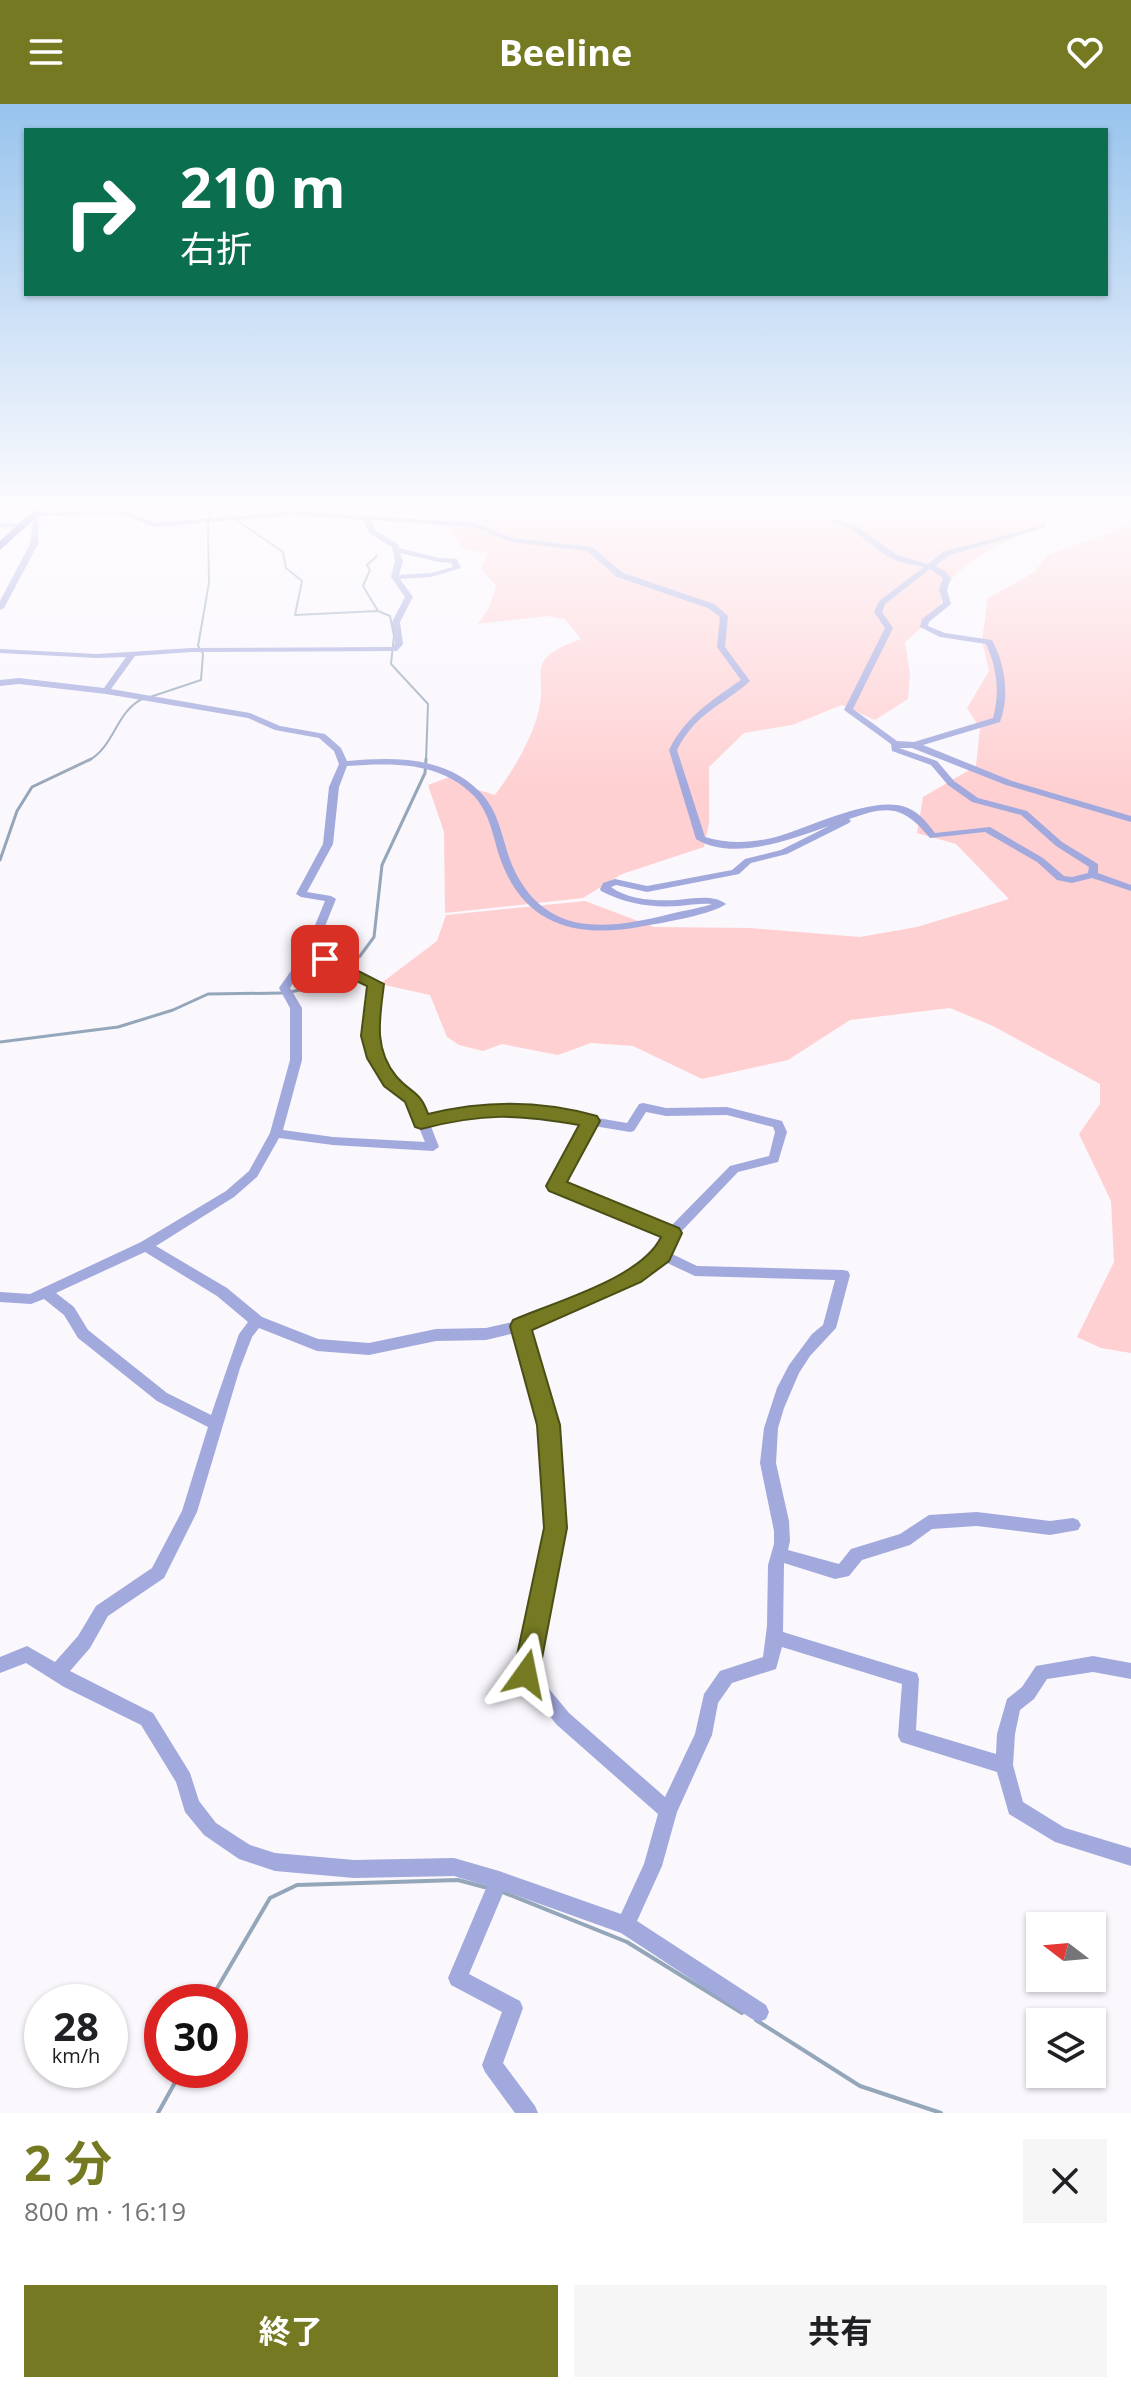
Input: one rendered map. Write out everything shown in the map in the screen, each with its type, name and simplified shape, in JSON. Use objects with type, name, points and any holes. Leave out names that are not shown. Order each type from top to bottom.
[{"type":"street","points":[[0,651],[132,654],[191,650],[394,649],[399,644],[396,622],[408,600]]},
{"type":"street","points":[[690,600],[719,610],[726,621],[721,647],[746,681],[701,712],[673,750],[701,839],[717,846],[763,842],[864,811],[902,808],[939,837],[977,828],[987,829],[1040,860],[1061,878],[1072,880],[1093,875],[1131,888]]},
{"type":"street","points":[[887,600],[879,606],[878,612],[889,628],[848,710],[858,720],[895,743],[914,745],[1009,783],[1131,819]]},
{"type":"street","points":[[914,745],[993,723],[1001,710],[995,655],[990,643],[935,633],[924,627],[925,621],[947,604],[946,600]]},
{"type":"street","points":[[106,691],[132,654]]},
{"type":"street","points":[[0,683],[19,681],[106,691],[250,716],[278,728],[313,733],[338,750],[344,764],[334,787],[328,844],[301,894],[331,899],[309,952],[284,988],[296,1008],[296,1060],[276,1133],[253,1174],[230,1194],[146,1246],[31,1299],[0,1297]]},
{"type":"street","points":[[895,743],[895,749],[934,763],[951,783],[975,800],[1032,817],[1059,844],[1094,866],[1093,875]]},
{"type":"street","points":[[344,764],[422,762],[458,780],[474,792],[489,810],[504,858],[525,894],[555,920],[582,929],[625,929],[713,908],[721,904],[710,900],[645,903],[622,898],[605,889],[615,882],[647,889],[668,887],[735,872],[748,861],[784,852],[825,834],[864,811]]},
{"type":"street","points":[[276,1133],[333,1141],[433,1147],[413,1099],[391,1082],[376,1058],[370,1036],[375,984],[309,952]]},
{"type":"street","points":[[146,1246],[222,1292],[257,1321],[317,1345],[369,1349],[436,1335],[486,1334],[520,1326],[615,1287],[662,1255],[672,1233],[734,1169],[774,1159],[781,1132],[778,1124],[727,1111],[666,1112],[643,1107],[630,1128],[523,1109],[464,1111],[421,1122]]},
{"type":"street","points":[[591,1121],[556,1186],[672,1233]]},
{"type":"street","points":[[626,1925],[653,1866],[668,1811],[703,1735],[710,1700],[726,1677],[770,1663],[777,1638],[778,1554],[782,1541],[767,1440],[787,1382],[813,1337],[829,1328],[843,1275],[695,1271],[662,1255]]},
{"type":"street","points":[[46,1293],[69,1311],[83,1334],[162,1397],[214,1423]]},
{"type":"street","points":[[58,1672],[84,1642],[102,1611],[158,1573],[200,1484],[214,1423],[246,1334],[257,1321]]},
{"type":"street","points":[[520,1326],[549,1425],[556,1528],[526,1674],[563,1719],[668,1811]]},
{"type":"street","points":[[778,1554],[835,1572],[843,1571],[847,1563],[867,1548],[904,1540],[929,1522],[989,1519],[1050,1528],[1073,1525]]},
{"type":"street","points":[[777,1638],[911,1679],[907,1736],[1004,1765]]},
{"type":"street","points":[[0,1665],[27,1654],[147,1719],[184,1779],[191,1806],[210,1829],[245,1853],[275,1862],[354,1869],[454,1867],[499,1880],[626,1925],[759,2012]]},
{"type":"street","points":[[1131,1671],[1093,1664],[1042,1672],[1028,1693],[1013,1705],[1006,1734],[1004,1765],[1015,1808],[1061,1836],[1131,1857]]},
{"type":"street","points":[[499,1880],[458,1978],[513,2008],[492,2065],[528,2113]]},
{"type":"shaded area","points":[[492,600],[941,600],[941,611],[905,642],[910,674],[908,699],[875,720],[842,705],[792,725],[744,733],[709,767],[709,823],[704,847],[622,874],[583,898],[445,913],[444,832],[428,785],[452,776],[465,786],[495,795],[519,758],[534,727],[544,661],[550,654],[581,639],[565,619],[547,616],[478,624]]},
{"type":"shaded area","points":[[988,600],[1131,600],[1131,1353],[1101,1348],[1077,1337],[1114,1262],[1111,1201],[1079,1134],[1100,1104],[1100,1084],[993,1026],[950,1008],[850,1020],[788,1060],[702,1079],[633,1046],[591,1043],[558,1055],[502,1044],[483,1051],[459,1045],[447,1037],[430,995],[380,984],[437,941],[446,915],[585,901],[654,927],[750,928],[860,937],[917,927],[1009,899],[956,844],[917,833],[923,797],[976,766],[980,728],[967,708],[989,671],[982,640]]},
{"type":"waterway","points":[[150,697],[201,680],[203,654],[198,646],[206,600]]},
{"type":"waterway","points":[[298,600],[295,615],[378,611]]},
{"type":"waterway","points":[[371,600],[378,611]]},
{"type":"waterway","points":[[378,611],[390,616],[394,636],[391,664],[428,704],[426,761]]},
{"type":"waterway","points":[[91,759],[104,747],[126,712],[142,699]]},
{"type":"waterway","points":[[0,860],[17,811],[32,787],[91,759]]},
{"type":"waterway","points":[[290,992],[325,985],[360,956],[374,937],[382,865],[425,773],[426,759]]},
{"type":"waterway","points":[[0,1042],[118,1027],[173,1010],[208,994],[282,993]]},
{"type":"waterway","points":[[220,1984],[270,1898],[297,1885],[458,1880],[488,1888]]},
{"type":"waterway","points":[[500,1891],[627,1942],[742,2013]]},
{"type":"waterway","points":[[756,2020],[860,2086],[941,2113]]},
{"type":"waterway","points":[[158,2113],[172,2088]]},
{"type":"route","points":[[325,959],[375,984],[370,1036],[376,1058],[391,1082],[413,1099],[421,1122],[464,1111],[491,1109],[523,1109],[591,1121],[556,1186],[672,1233],[662,1255],[651,1266],[615,1287],[520,1326],[549,1425],[556,1528],[526,1674]]}]
